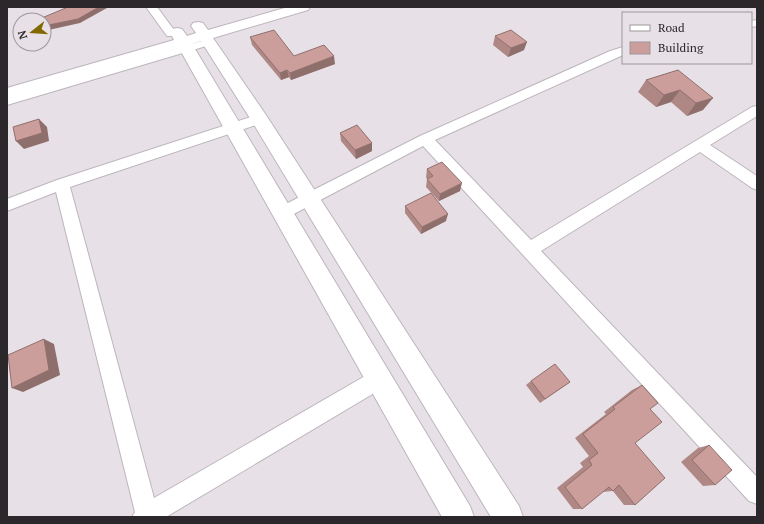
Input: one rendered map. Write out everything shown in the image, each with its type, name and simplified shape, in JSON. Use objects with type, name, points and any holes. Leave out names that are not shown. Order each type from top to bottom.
[{"type":"main road","points":[[204,35],[263,7]]},
{"type":"main road","points":[[7,80],[179,39],[204,35],[303,7]]},
{"type":"main road","points":[[204,35],[260,119],[508,517]]},
{"type":"main road","points":[[7,93],[179,39]]},
{"type":"main road","points":[[179,39],[233,128],[459,517]]},
{"type":"street","points":[[7,101],[179,39],[151,7]]},
{"type":"street","points":[[282,213],[425,139],[622,51]]},
{"type":"street","points":[[529,250],[701,146],[757,110]]},
{"type":"street","points":[[7,205],[62,184],[260,119]]},
{"type":"street","points":[[425,139],[757,493]]},
{"type":"street","points":[[701,146],[757,184]]},
{"type":"street","points":[[62,184],[145,516],[378,379]]},
{"type":"building","points":[[68,7],[99,7],[78,19],[52,24],[52,14]]},
{"type":"building","points":[[274,30],[294,56],[324,45],[334,56],[290,73],[287,70],[280,73],[250,37]]},
{"type":"building","points":[[511,30],[527,42],[511,48],[495,36]]},
{"type":"building","points":[[678,70],[713,98],[696,103],[680,90],[664,95],[646,80]]},
{"type":"building","points":[[39,119],[42,133],[16,141],[13,127]]},
{"type":"building","points":[[357,125],[372,143],[355,150],[340,133]]},
{"type":"building","points":[[442,162],[462,183],[440,194],[427,179],[433,176],[427,169]]},
{"type":"building","points":[[431,193],[448,214],[422,227],[405,206]]},
{"type":"building","points":[[44,339],[49,370],[12,388],[8,355]]},
{"type":"building","points":[[555,364],[570,382],[545,399],[531,381]]},
{"type":"building","points":[[642,385],[658,403],[650,409],[662,422],[635,443],[665,478],[635,505],[619,485],[613,491],[609,487],[582,509],[565,487],[592,465],[589,460],[598,453],[583,434],[615,409],[613,407]]},
{"type":"building","points":[[709,445],[732,470],[715,485],[692,460]]}]
